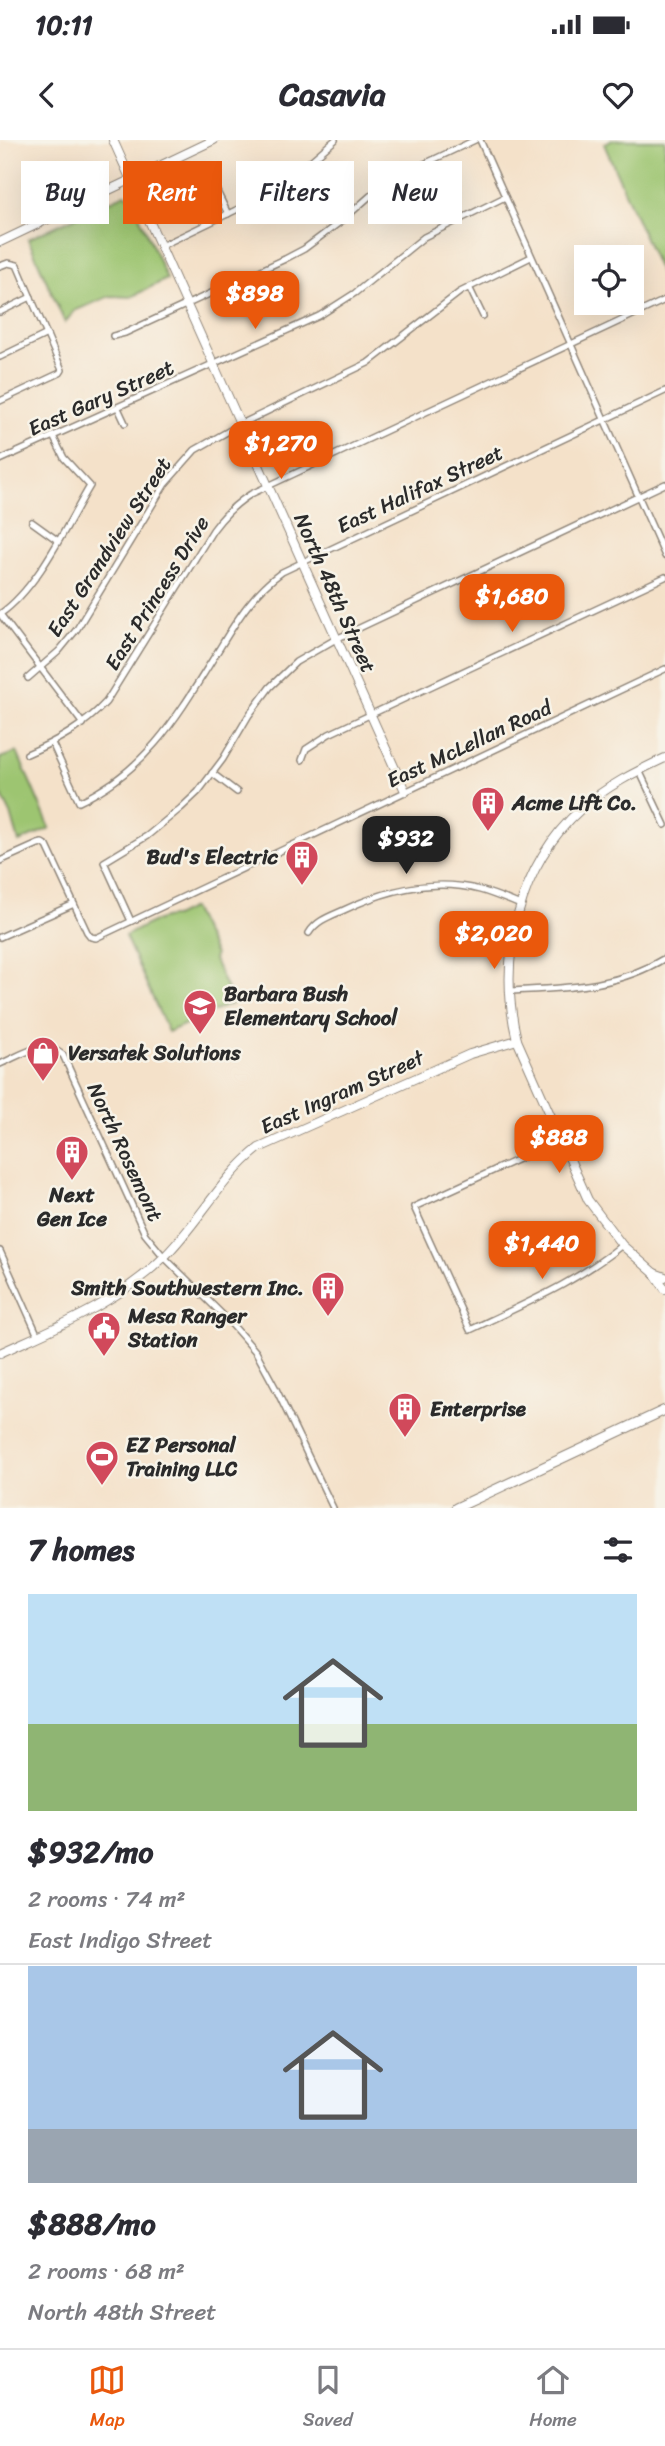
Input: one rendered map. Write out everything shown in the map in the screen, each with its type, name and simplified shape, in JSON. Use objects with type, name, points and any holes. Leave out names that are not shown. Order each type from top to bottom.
[{"type":"main road","points":[[456,1508],[665,1410]]},
{"type":"street","name":"North 48th Street","points":[[113,140],[123,161]]},
{"type":"street","points":[[170,161],[214,140]]},
{"type":"street","points":[[161,246],[261,198],[285,183],[335,140]]},
{"type":"street","points":[[113,336],[125,333],[304,248],[344,219],[379,188],[477,140],[665,556]]},
{"type":"street","points":[[0,242],[123,183]]},
{"type":"street","name":"East Gary Street","points":[[0,460],[318,316],[355,293],[424,237],[505,197]]},
{"type":"street","points":[[222,202],[228,215]]},
{"type":"street","name":"North 48th Street","points":[[151,224],[405,792]]},
{"type":"street","name":"East Grandview Street","points":[[28,677],[59,651],[77,629],[171,476],[195,450],[241,424],[368,363],[469,287],[531,257]]},
{"type":"street","points":[[0,266],[12,263],[17,265],[62,370],[0,401]]},
{"type":"street","points":[[469,287],[483,316]]},
{"type":"street","points":[[0,312],[31,297]]},
{"type":"street","name":"East Princess Drive","points":[[27,754],[52,743],[83,724],[113,693],[219,521],[238,502],[665,300]]},
{"type":"street","points":[[0,357],[47,334]]},
{"type":"street","name":"East Halifax Street","points":[[52,743],[79,802],[119,779],[153,748],[250,601],[268,582],[302,563],[665,391]]},
{"type":"street","points":[[118,408],[125,423]]},
{"type":"street","points":[[53,436],[64,458],[90,486],[28,588],[0,614],[83,724]]},
{"type":"street","points":[[131,921],[104,862],[163,824],[198,792],[249,715],[282,674],[296,662],[336,639],[665,484]]},
{"type":"street","points":[[32,522],[57,540]]},
{"type":"street","points":[[302,760],[306,749],[314,742],[665,577]]},
{"type":"street","name":"East McLellan Road","points":[[74,904],[87,932],[96,938],[665,669]]},
{"type":"street","points":[[665,758],[612,785],[571,819],[548,848],[532,875],[521,905],[512,940],[509,990],[517,1040],[588,1200],[622,1245],[654,1273],[665,1289]]},
{"type":"street","points":[[639,770],[665,825]]},
{"type":"street","points":[[212,773],[237,792]]},
{"type":"street","points":[[0,861],[42,843],[47,846],[74,904],[0,937]]},
{"type":"street","points":[[309,933],[320,922],[364,901],[404,889],[463,886],[482,890],[521,905]]},
{"type":"street","points":[[509,990],[605,984],[627,978],[665,958]]},
{"type":"street","name":"East Ingram Street","points":[[0,1353],[107,1302],[164,1257],[232,1172],[259,1148],[470,1054],[517,1040]]},
{"type":"street","name":"North Rosemont","points":[[0,1065],[38,1047],[47,1046],[63,1055],[145,1234],[256,1352],[332,1508]]},
{"type":"street","points":[[560,1140],[414,1207],[470,1330],[570,1282],[595,1267],[622,1245]]},
{"type":"street","points":[[0,1251],[38,1336]]},
{"type":"street","points":[[654,1273],[665,1277]]},
{"type":"green space","points":[[612,140],[665,140],[665,284],[604,144]]},
{"type":"green space","points":[[123,195],[123,224],[143,224],[167,279],[131,297],[110,296],[74,311],[65,323],[28,239],[60,224],[109,224],[109,201]]},
{"type":"green space","points":[[17,752],[50,828],[19,842],[11,814],[0,792],[0,758]]},
{"type":"green space","points":[[192,908],[215,955],[214,960],[233,1003],[168,1032],[125,936]]},
{"type":"place","name":"Acme Lift Co.","points":[[488,833]]},
{"type":"place","name":"Bud's Electric","points":[[302,887]]},
{"type":"place","name":"Barbara Bush Elementary School","points":[[200,1036]]},
{"type":"place","name":"Versatek Solutions","points":[[43,1083]]},
{"type":"place","name":"Next Gen Ice","points":[[72,1182]]},
{"type":"place","name":"Smith Southwestern Inc.","points":[[328,1318]]},
{"type":"place","name":"Mesa Ranger Station","points":[[104,1358]]},
{"type":"place","name":"Enterprise","points":[[405,1439]]},
{"type":"place","name":"EZ Personal Training LLC","points":[[102,1487]]}]
